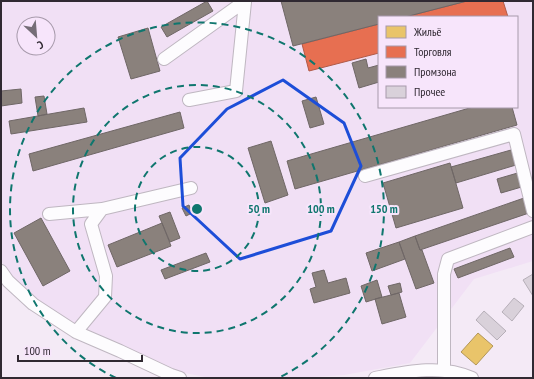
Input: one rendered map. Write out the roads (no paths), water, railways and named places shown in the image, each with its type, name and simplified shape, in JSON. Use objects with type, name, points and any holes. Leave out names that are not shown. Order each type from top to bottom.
[{"type":"lane","points":[[164,59],[245,1]]},
{"type":"lane","points":[[189,100],[236,91],[245,1]]},
{"type":"lane","points":[[365,176],[514,134],[533,211]]},
{"type":"lane","points":[[49,214],[102,209],[191,188]]},
{"type":"lane","points":[[76,332],[105,297],[106,276],[91,224],[102,209]]},
{"type":"lane","points":[[444,370],[444,274],[448,259],[533,227]]},
{"type":"lane","points":[[1,272],[8,281],[32,304],[76,332],[180,378]]},
{"type":"lane","points":[[375,378],[411,371],[444,370],[472,378]]}]
